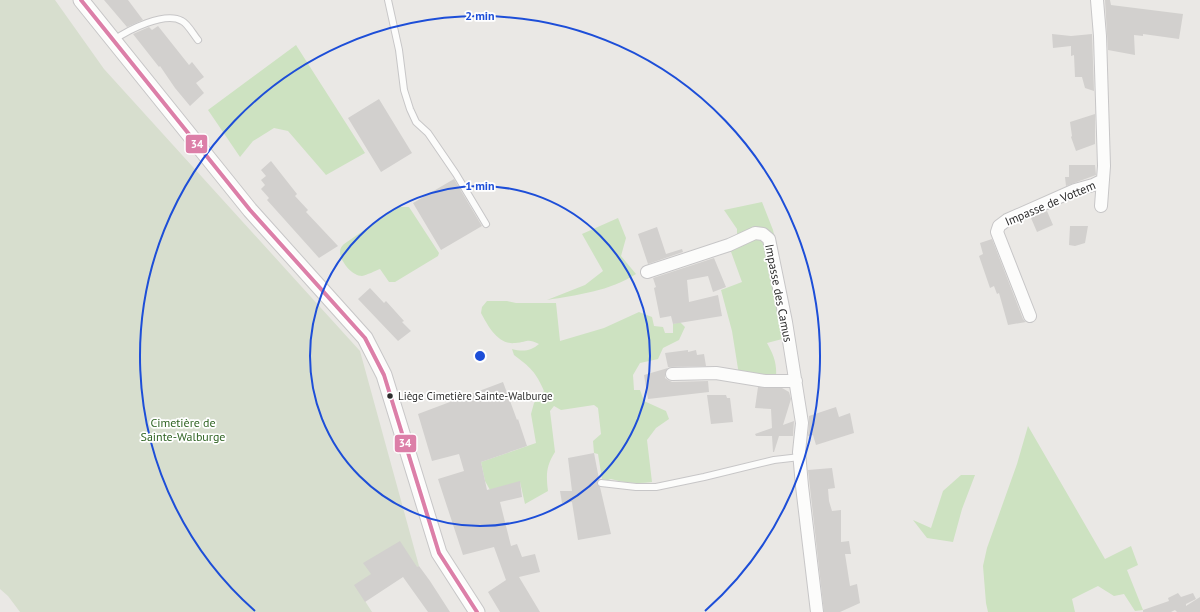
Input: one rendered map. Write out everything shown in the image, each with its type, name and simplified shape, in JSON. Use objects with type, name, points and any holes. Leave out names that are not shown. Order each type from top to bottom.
[{"type":"street","points":[[81,0],[250,210],[365,338],[384,375],[439,553],[477,612]]},
{"type":"street","name":"Impasse de Vottem","points":[[1097,0],[1099,17],[1104,159],[1101,206]]},
{"type":"street","name":"Impasse de Vottem","points":[[1030,316],[997,232],[999,226],[1007,220],[1074,190],[1093,185],[1103,180]]},
{"type":"street","name":"Impasse des Camus","points":[[647,272],[729,245],[755,233],[763,234],[769,239],[786,322],[802,423],[800,457],[802,486],[817,612]]},
{"type":"street","points":[[672,374],[716,373],[765,381],[796,381]]},
{"type":"lane","points":[[388,0],[399,50],[404,90],[410,109],[416,122],[428,133],[456,174],[486,224]]},
{"type":"lane","points":[[113,41],[125,32],[146,24],[172,17],[183,21],[198,40]]},
{"type":"lane","points":[[601,483],[636,487],[656,487],[774,460],[800,457]]},
{"type":"green space","name":"Cimetière de Sainte-Walburge","points":[[0,0],[55,0],[104,69],[360,351],[419,566],[365,601],[372,612],[20,612],[8,596],[0,589]]},
{"type":"green space","points":[[296,45],[365,153],[326,175],[288,131],[274,128],[253,141],[240,157],[208,110]]},
{"type":"green space","points":[[762,202],[773,230],[776,243],[772,237],[737,238],[737,229],[724,210]]},
{"type":"green space","points":[[398,207],[409,207],[439,253],[438,256],[395,282],[389,282],[380,269],[362,276],[354,274],[342,260],[340,252],[341,247]]},
{"type":"green space","points":[[618,218],[626,238],[621,256],[636,274],[615,285],[581,294],[547,300],[585,285],[603,271],[582,234]]},
{"type":"green space","points":[[757,239],[766,245],[786,338],[767,343],[772,352],[776,368],[776,378],[739,375],[732,331],[721,290],[742,282],[730,249],[739,244]]},
{"type":"green space","points":[[487,301],[556,303],[560,341],[604,328],[639,312],[652,317],[654,326],[663,327],[665,333],[673,333],[673,324],[680,322],[685,327],[679,340],[663,348],[658,359],[640,363],[633,375],[634,390],[640,390],[644,401],[666,411],[669,419],[656,428],[647,440],[652,482],[631,483],[611,479],[602,479],[598,454],[594,453],[593,441],[601,434],[598,408],[594,405],[561,410],[554,406],[550,411],[555,452],[547,471],[548,491],[525,504],[520,482],[490,490],[485,481],[481,462],[536,443],[531,414],[534,403],[544,391],[535,374],[514,355],[512,349],[527,350],[539,344],[530,341],[509,343],[494,334],[481,313],[482,307]]},
{"type":"green space","points":[[1028,426],[1105,559],[1131,546],[1138,565],[1127,570],[1143,610],[1135,611],[1124,594],[1114,596],[1098,586],[1072,599],[1075,612],[988,612],[983,566],[987,548],[1017,464]]},
{"type":"green space","points":[[961,475],[975,475],[962,509],[953,542],[927,538],[913,520],[931,528],[943,491]]},
{"type":"building","points":[[104,0],[128,0],[143,20],[127,27]]},
{"type":"building","points":[[1105,0],[1110,0],[1111,5],[1183,14],[1179,39],[1143,34],[1143,36],[1134,35],[1135,55],[1108,50]]},
{"type":"building","points":[[158,26],[189,65],[192,62],[204,77],[196,83],[204,93],[190,106],[160,66],[159,67],[133,34],[149,27],[152,30]]},
{"type":"building","points":[[1052,34],[1071,36],[1092,34],[1094,91],[1085,88],[1082,77],[1075,77],[1074,55],[1071,56],[1071,46],[1053,48]]},
{"type":"building","points":[[379,99],[412,153],[381,172],[348,118]]},
{"type":"building","points":[[1095,114],[1095,144],[1076,151],[1071,137],[1070,122]]},
{"type":"building","points":[[271,161],[297,194],[295,196],[308,210],[306,212],[338,246],[319,258],[267,200],[269,198],[261,189],[265,185],[261,180],[266,176],[261,170]]},
{"type":"building","points":[[1069,165],[1095,165],[1096,175],[1066,186],[1065,177],[1069,177]]},
{"type":"building","points":[[454,179],[482,226],[441,250],[413,203]]},
{"type":"building","points":[[1047,211],[1053,225],[1037,232],[1031,218]]},
{"type":"building","points":[[1070,226],[1088,226],[1085,243],[1075,246],[1069,245]]},
{"type":"building","points":[[657,227],[666,254],[682,249],[683,252],[648,264],[638,234]]},
{"type":"building","points":[[992,239],[1023,319],[1026,322],[1008,325],[999,293],[997,294],[994,286],[990,288],[979,256],[983,254],[980,243]]},
{"type":"building","points":[[714,258],[726,287],[713,292],[708,276],[687,280],[689,302],[718,295],[722,316],[673,324],[671,316],[660,318],[654,288],[656,287],[653,278]]},
{"type":"building","points":[[370,288],[384,303],[386,301],[411,331],[398,341],[358,299]]},
{"type":"building","points":[[688,350],[688,352],[696,350],[697,355],[704,354],[706,366],[668,367],[665,353]]},
{"type":"building","points":[[668,368],[665,378],[668,380],[672,382],[708,381],[709,392],[648,399],[644,375]]},
{"type":"building","points":[[503,382],[527,446],[481,462],[487,490],[520,481],[522,497],[500,502],[511,546],[517,544],[522,557],[535,554],[540,572],[519,577],[540,612],[500,612],[488,592],[506,580],[494,547],[463,555],[438,479],[464,471],[459,454],[432,461],[418,414]]},
{"type":"building","points":[[758,387],[782,388],[789,392],[791,399],[783,425],[794,421],[793,436],[779,436],[774,452],[772,436],[756,436],[755,434],[772,428],[771,409],[755,408]]},
{"type":"building","points":[[707,395],[726,395],[727,398],[730,398],[733,422],[711,424]]},
{"type":"building","points":[[836,407],[839,417],[850,413],[854,433],[816,445],[813,435],[808,436],[809,416]]},
{"type":"building","points":[[594,453],[599,479],[597,484],[600,487],[611,534],[578,540],[572,502],[562,503],[560,491],[572,491],[568,458]]},
{"type":"building","points":[[832,468],[835,488],[828,489],[829,501],[832,511],[841,510],[841,542],[849,541],[851,554],[845,554],[850,586],[857,584],[860,603],[840,612],[824,612],[808,470]]},
{"type":"building","points":[[400,541],[417,567],[419,566],[430,581],[450,612],[428,612],[403,577],[365,602],[354,585],[371,574],[363,563]]},
{"type":"building","points":[[1178,593],[1181,597],[1193,593],[1196,599],[1186,604],[1186,606],[1200,597],[1200,612],[1177,612],[1175,610],[1171,612],[1143,612],[1143,610],[1169,601],[1168,598]]},
{"type":"transit line","name":"34","points":[[81,0],[250,210],[365,338],[384,375],[439,553],[477,612]]},
{"type":"place","name":"Liège Cimetière Sainte-Walburge","points":[[390,396]]}]
